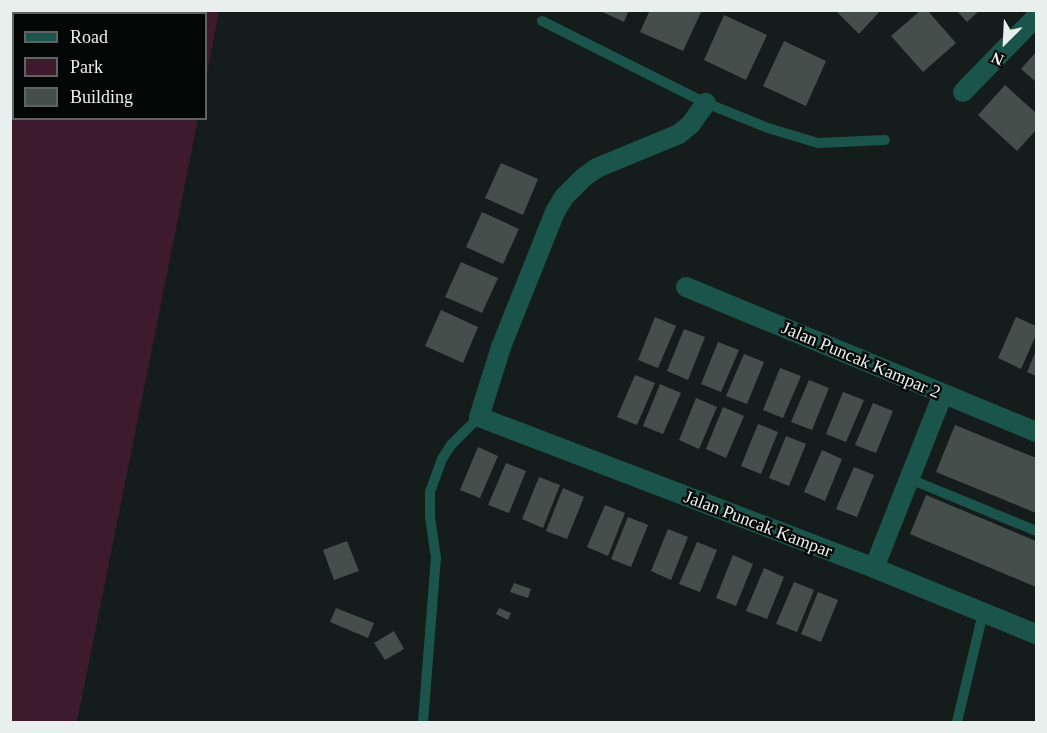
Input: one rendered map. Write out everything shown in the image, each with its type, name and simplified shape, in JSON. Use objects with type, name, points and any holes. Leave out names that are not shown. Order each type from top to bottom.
[{"type":"street","points":[[963,92],[1036,17]]},
{"type":"street","points":[[478,417],[501,347],[555,212],[564,197],[584,177],[597,168],[679,134],[691,124],[706,103]]},
{"type":"street","name":"Jalan Puncak Kampar 2","points":[[686,287],[1036,432]]},
{"type":"street","points":[[874,568],[943,394]]},
{"type":"street","name":"Jalan Puncak Kampar","points":[[478,417],[874,568],[1036,634]]},
{"type":"lane","points":[[542,21],[706,103],[768,128],[818,143],[885,140]]},
{"type":"lane","points":[[423,723],[436,558],[430,517],[430,492],[442,459],[451,445],[478,417]]},
{"type":"lane","points":[[910,479],[1036,531]]},
{"type":"lane","points":[[957,723],[983,613]]},
{"type":"green space","points":[[10,11],[219,11],[207,74],[207,12],[12,12],[12,120],[198,120],[77,722],[11,722]]},
{"type":"building","points":[[598,10],[629,10],[624,22]]},
{"type":"building","points":[[650,10],[702,10],[683,51],[640,32]]},
{"type":"building","points":[[835,10],[881,10],[859,34]]},
{"type":"building","points":[[921,10],[927,10],[956,43],[923,72],[891,36]]},
{"type":"building","points":[[956,10],[980,10],[967,22]]},
{"type":"building","points":[[724,15],[767,35],[746,80],[704,60]]},
{"type":"building","points":[[784,41],[826,61],[806,106],[763,86]]},
{"type":"building","points":[[1036,52],[1036,82],[1021,69]]},
{"type":"building","points":[[1005,85],[1036,113],[1036,130],[1017,151],[978,115]]},
{"type":"building","points":[[501,163],[538,179],[523,215],[485,198]]},
{"type":"building","points":[[482,212],[519,229],[503,264],[466,247]]},
{"type":"building","points":[[461,262],[498,278],[482,313],[445,297]]},
{"type":"building","points":[[441,310],[478,327],[463,363],[425,346]]},
{"type":"building","points":[[655,317],[676,326],[658,368],[638,360]]},
{"type":"building","points":[[1016,317],[1036,326],[1036,335],[1021,369],[998,358]]},
{"type":"building","points":[[684,329],[705,337],[688,380],[667,371]]},
{"type":"building","points":[[718,342],[739,350],[721,392],[701,384]]},
{"type":"building","points":[[1036,351],[1036,376],[1027,372]]},
{"type":"building","points":[[744,354],[764,362],[747,404],[726,396]]},
{"type":"building","points":[[780,368],[801,376],[783,418],[763,410]]},
{"type":"building","points":[[635,375],[655,383],[637,425],[617,417]]},
{"type":"building","points":[[809,380],[829,388],[812,430],[791,422]]},
{"type":"building","points":[[660,384],[681,393],[663,434],[643,426]]},
{"type":"building","points":[[843,392],[864,400],[846,442],[826,434]]},
{"type":"building","points":[[696,398],[717,407],[699,449],[679,440]]},
{"type":"building","points":[[873,403],[893,411],[876,453],[855,445]]},
{"type":"building","points":[[723,407],[744,416],[726,458],[706,449]]},
{"type":"building","points":[[758,424],[778,432],[761,474],[741,466]]},
{"type":"building","points":[[955,425],[1036,458],[1036,513],[936,472]]},
{"type":"building","points":[[786,436],[806,444],[789,486],[769,478]]},
{"type":"building","points":[[478,447],[498,456],[480,498],[460,490]]},
{"type":"building","points":[[822,450],[842,459],[825,501],[804,492]]},
{"type":"building","points":[[506,463],[526,471],[509,513],[488,505]]},
{"type":"building","points":[[854,467],[874,475],[857,517],[836,509]]},
{"type":"building","points":[[539,477],[560,485],[543,528],[522,519]]},
{"type":"building","points":[[563,488],[584,497],[567,539],[546,531]]},
{"type":"building","points":[[926,495],[1036,541],[1036,587],[910,534]]},
{"type":"building","points":[[605,505],[625,513],[608,556],[587,547]]},
{"type":"building","points":[[628,517],[648,525],[631,567],[611,559]]},
{"type":"building","points":[[668,529],[688,537],[671,580],[651,571]]},
{"type":"building","points":[[347,541],[359,571],[334,580],[323,550]]},
{"type":"building","points":[[697,542],[717,550],[700,592],[679,584]]},
{"type":"building","points":[[733,555],[753,564],[736,606],[716,598]]},
{"type":"building","points":[[764,568],[784,577],[767,619],[746,611]]},
{"type":"building","points":[[794,582],[814,590],[797,632],[776,624]]},
{"type":"building","points":[[514,583],[531,589],[528,598],[510,592]]},
{"type":"building","points":[[818,592],[838,600],[821,642],[801,634]]},
{"type":"building","points":[[336,608],[374,623],[368,638],[330,622]]},
{"type":"building","points":[[499,608],[511,613],[508,620],[496,614]]},
{"type":"building","points":[[394,631],[404,649],[385,660],[374,643]]}]
